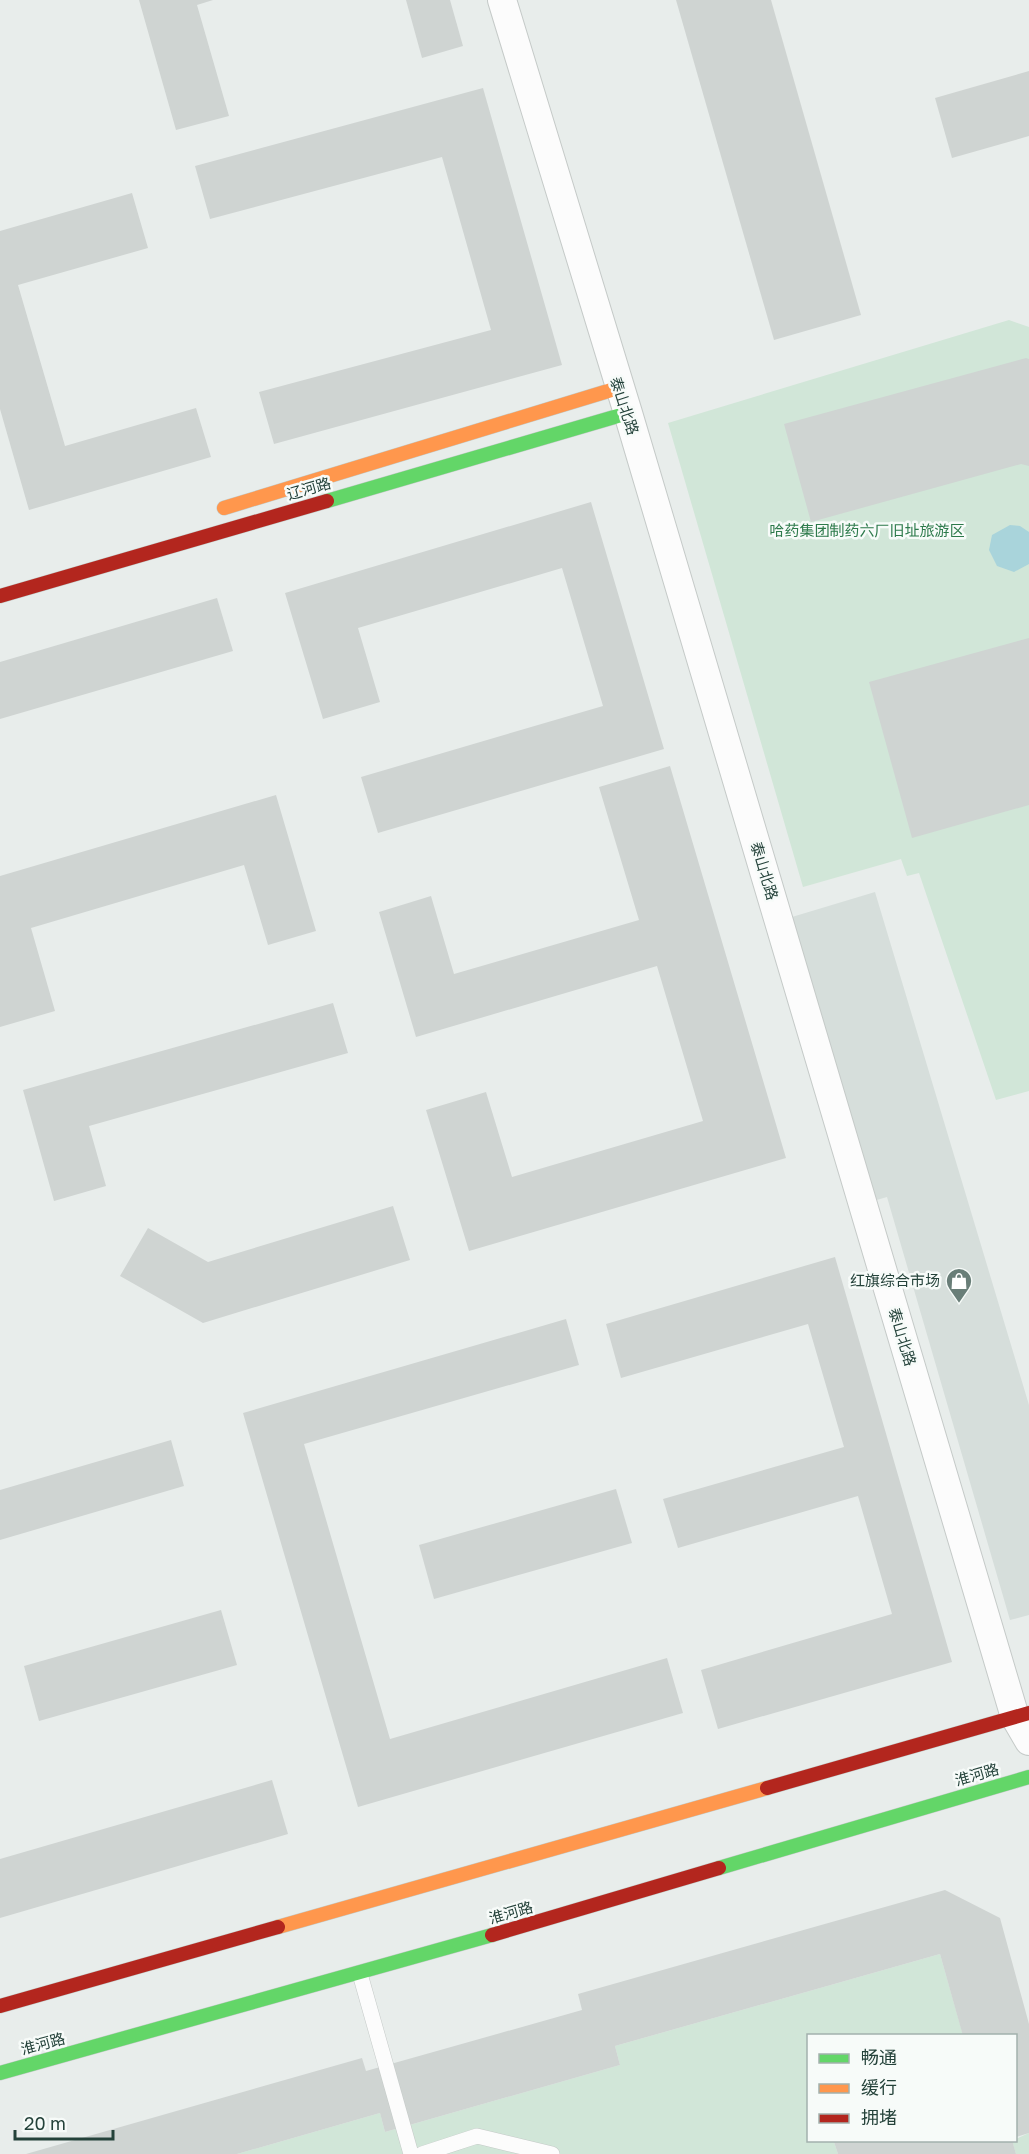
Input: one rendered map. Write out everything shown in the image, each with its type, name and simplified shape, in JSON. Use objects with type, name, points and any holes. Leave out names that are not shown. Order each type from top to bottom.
[{"type":"main road","name":"辽河路","points":[[209,512],[623,401]]},
{"type":"main road","name":"辽河路","points":[[0,596],[623,401]]},
{"type":"main road","points":[[0,2006],[1024,1724]]},
{"type":"main road","name":"淮河路","points":[[0,2073],[360,1974],[1029,1777]]},
{"type":"street","name":"泰山北路","points":[[502,0],[1024,1724]]},
{"type":"lane","points":[[360,1974],[411,2154]]},
{"type":"lane","points":[[422,2154],[477,2136],[552,2154]]},
{"type":"shaded area","name":"红旗综合市场","points":[[875,892],[1029,1405],[1029,1615],[1010,1620],[887,1197],[866,1203],[782,920]]},
{"type":"green space","name":"哈药集团制药六厂旧址旅游区","points":[[1009,320],[1029,327],[1029,1091],[996,1100],[919,873],[907,876],[901,859],[803,887],[668,423]]},
{"type":"green space","points":[[940,1954],[963,2034],[807,2034],[807,2142],[834,2142],[838,2154],[237,2154],[380,2113],[385,2132],[620,2065],[615,2046]]},
{"type":"green space","points":[[1029,2133],[1029,2154],[1016,2154],[1012,2142],[1017,2142],[1017,2139]]},
{"type":"water","points":[[1010,525],[1020,526],[1029,532],[1029,564],[1014,572],[997,566],[989,550],[992,535]]},
{"type":"building","points":[[139,0],[213,0],[197,5],[229,116],[176,130]]},
{"type":"building","points":[[406,0],[450,0],[463,46],[422,58]]},
{"type":"building","points":[[676,0],[771,0],[861,315],[774,340]]},
{"type":"building","points":[[1029,71],[1029,136],[952,158],[935,98]]},
{"type":"building","points":[[483,88],[562,365],[274,444],[259,392],[491,330],[442,157],[210,219],[195,166]]},
{"type":"building","points":[[132,193],[148,248],[18,285],[65,446],[196,408],[211,457],[29,510],[0,409],[0,231]]},
{"type":"building","points":[[1029,359],[1029,466],[1021,464],[811,522],[784,424]]},
{"type":"building","points":[[591,502],[664,749],[378,833],[361,777],[603,706],[562,568],[358,628],[380,702],[323,719],[285,593]]},
{"type":"building","points":[[217,598],[233,651],[0,719],[0,662]]},
{"type":"building","points":[[1029,638],[1029,805],[912,838],[869,682]]},
{"type":"building","points":[[670,766],[786,1158],[469,1251],[426,1110],[486,1092],[512,1177],[703,1121],[657,966],[416,1037],[379,912],[431,896],[454,974],[639,920],[599,787]]},
{"type":"building","points":[[276,795],[316,931],[268,945],[244,865],[31,928],[55,1011],[0,1027],[0,876]]},
{"type":"building","points":[[333,1003],[348,1053],[89,1126],[106,1186],[54,1201],[23,1090]]},
{"type":"building","points":[[393,1206],[410,1260],[203,1323],[120,1276],[148,1228],[208,1262]]},
{"type":"building","points":[[835,1257],[952,1662],[718,1729],[701,1670],[892,1614],[858,1496],[678,1548],[663,1499],[844,1447],[808,1324],[621,1378],[606,1324]]},
{"type":"building","points":[[566,1319],[579,1365],[304,1444],[390,1739],[667,1658],[683,1713],[358,1807],[243,1413]]},
{"type":"building","points":[[171,1440],[184,1486],[0,1540],[0,1490]]},
{"type":"building","points":[[616,1489],[632,1543],[434,1599],[419,1545]]},
{"type":"building","points":[[221,1610],[237,1665],[39,1721],[24,1666]]},
{"type":"building","points":[[272,1780],[288,1834],[0,1918],[0,1859]]},
{"type":"building","points":[[945,1890],[1000,1918],[1029,2024],[1029,2133],[1017,2137],[1017,2034],[962,2034],[940,1954],[615,2046],[620,2065],[385,2132],[380,2113],[237,2154],[26,2154],[362,2058],[366,2071],[582,2010],[578,1994]]},
{"type":"building","points":[[834,2142],[1013,2142],[1016,2154],[838,2154]]},
{"type":"traffic: fast","points":[[327,501],[628,413]]},
{"type":"traffic: fast","points":[[719,1868],[1029,1777]]},
{"type":"traffic: fast","points":[[0,2073],[492,1935]]},
{"type":"traffic: slow","points":[[224,508],[618,388]]},
{"type":"traffic: slow","points":[[278,1927],[767,1788]]},
{"type":"traffic: jam","points":[[0,596],[327,501]]},
{"type":"traffic: jam","points":[[767,1788],[1029,1713]]},
{"type":"traffic: jam","points":[[492,1935],[719,1868]]},
{"type":"traffic: jam","points":[[0,2006],[278,1927]]},
{"type":"place","name":"红旗综合市场","points":[[959,1304]]}]
